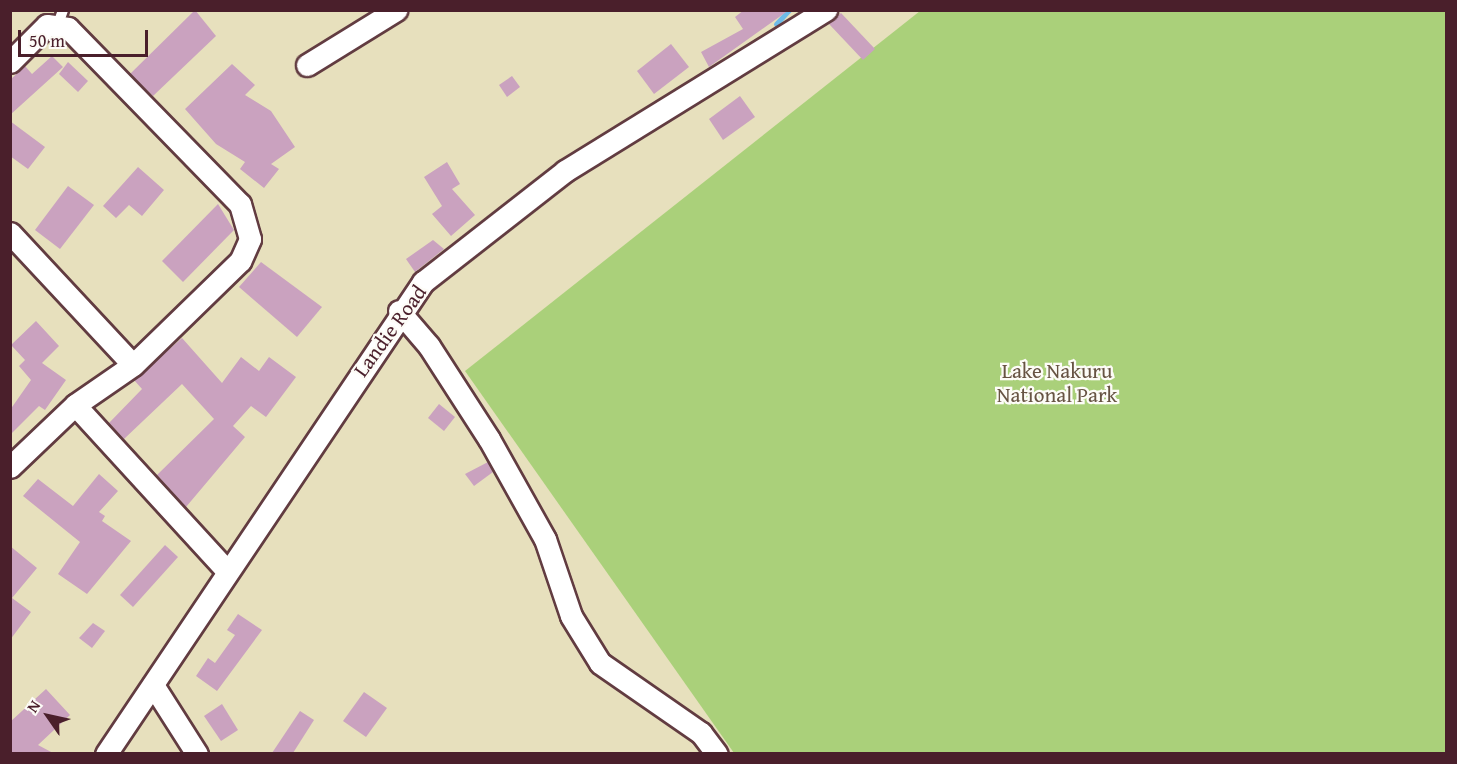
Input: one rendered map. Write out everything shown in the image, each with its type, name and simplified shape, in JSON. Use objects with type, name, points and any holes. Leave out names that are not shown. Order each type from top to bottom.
[{"type":"street","points":[[307,65],[396,10]]},
{"type":"street","name":"Landie Road","points":[[106,753],[399,311],[460,249],[565,171],[815,13]]},
{"type":"street","points":[[10,62],[46,25],[61,17],[240,204],[249,223],[250,239],[240,261],[133,364],[75,405],[10,467]]},
{"type":"street","points":[[10,233],[133,364]]},
{"type":"street","points":[[399,311],[429,346],[489,439],[545,539],[572,616],[600,663],[637,694],[701,733],[717,753]]},
{"type":"street","points":[[75,405],[227,571]]},
{"type":"street","points":[[153,685],[197,753]]},
{"type":"green space","name":"Lake Nakuru National Park","points":[[920,11],[1446,11],[1446,753],[734,753],[465,371]]},
{"type":"building","points":[[195,10],[216,36],[153,96],[130,74]]},
{"type":"building","points":[[744,10],[789,10],[709,67],[701,52],[743,29],[735,17]]},
{"type":"building","points":[[841,13],[875,49],[863,60],[829,24]]},
{"type":"building","points":[[671,44],[689,67],[654,94],[637,71]]},
{"type":"building","points":[[52,56],[63,67],[10,115],[10,80],[25,66],[32,74]]},
{"type":"building","points":[[68,62],[88,81],[78,92],[59,74]]},
{"type":"building","points":[[232,64],[255,85],[245,95],[271,111],[295,147],[271,164],[279,169],[264,188],[240,169],[245,162],[216,144],[185,109]]},
{"type":"building","points":[[512,76],[520,87],[507,97],[499,85]]},
{"type":"building","points":[[740,96],[755,117],[723,140],[709,119]]},
{"type":"building","points":[[10,121],[45,147],[28,169],[10,156]]},
{"type":"building","points":[[447,162],[460,184],[452,189],[475,215],[451,236],[432,214],[442,206],[424,177]]},
{"type":"building","points":[[138,167],[164,190],[142,216],[129,205],[116,218],[103,206]]},
{"type":"building","points":[[68,186],[94,205],[60,249],[35,230]]},
{"type":"building","points":[[218,204],[234,230],[183,282],[162,261]]},
{"type":"building","points":[[433,240],[444,249],[415,272],[406,259]]},
{"type":"building","points":[[261,262],[322,307],[297,337],[239,287]]},
{"type":"building","points":[[36,321],[59,346],[42,363],[66,380],[45,410],[39,406],[10,435],[10,410],[31,380],[19,366],[25,360],[11,345]]},
{"type":"building","points":[[182,338],[222,383],[241,357],[259,371],[269,357],[296,377],[266,417],[251,406],[233,426],[245,437],[186,507],[157,475],[214,419],[182,384],[124,439],[109,423],[142,389],[134,380]]},
{"type":"building","points":[[439,404],[455,417],[444,431],[428,418]]},
{"type":"building","points":[[488,462],[493,472],[474,486],[465,474]]},
{"type":"building","points":[[99,474],[118,491],[99,512],[105,516],[102,521],[131,541],[87,594],[58,574],[80,542],[23,496],[38,479],[73,506]]},
{"type":"building","points":[[165,545],[178,557],[133,607],[120,595]]},
{"type":"building","points":[[10,546],[37,568],[12,598],[31,612],[10,640]]},
{"type":"building","points":[[238,614],[262,630],[217,691],[196,676],[208,658],[215,663],[235,635],[227,630]]},
{"type":"building","points":[[93,623],[105,631],[92,648],[79,638]]},
{"type":"building","points":[[46,689],[70,715],[38,745],[53,753],[10,753],[10,722]]},
{"type":"building","points":[[364,692],[387,708],[366,737],[343,721]]},
{"type":"building","points":[[222,704],[238,730],[221,741],[204,716]]},
{"type":"building","points":[[300,711],[314,720],[293,753],[272,753]]},
{"type":"waterway","points":[[776,24],[789,10]]}]
